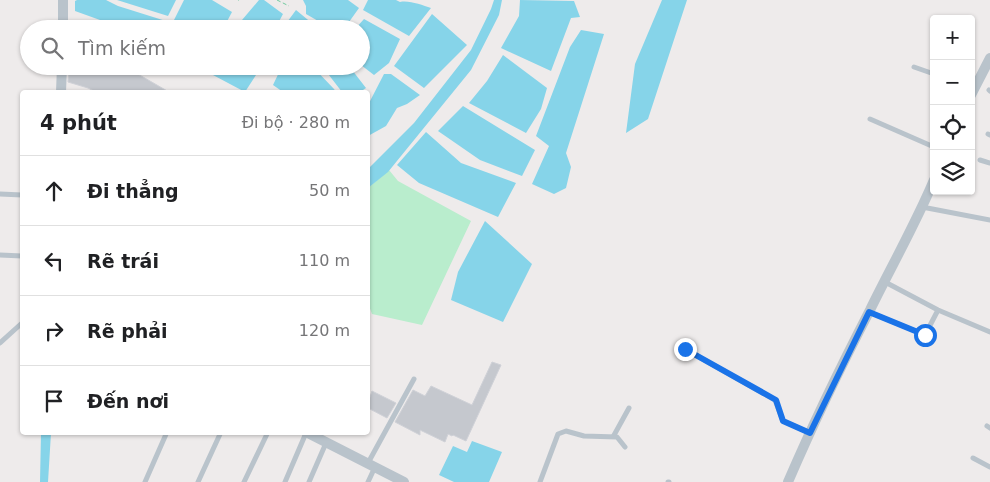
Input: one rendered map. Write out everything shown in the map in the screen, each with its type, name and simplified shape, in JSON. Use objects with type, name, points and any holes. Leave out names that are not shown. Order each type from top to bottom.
[{"type":"street","points":[[62,20],[63,0]]},
{"type":"street","points":[[975,86],[990,60]]},
{"type":"street","points":[[61,90],[62,75]]},
{"type":"street","points":[[788,482],[810,433],[930,189]]},
{"type":"street","points":[[310,435],[404,482]]},
{"type":"lane","points":[[914,67],[930,73]]},
{"type":"lane","points":[[870,119],[930,145]]},
{"type":"lane","points":[[980,160],[990,163]]},
{"type":"lane","points":[[0,194],[20,195]]},
{"type":"lane","points":[[922,206],[990,220]]},
{"type":"lane","points":[[0,255],[20,256]]},
{"type":"lane","points":[[884,281],[938,310],[990,332]]},
{"type":"lane","points":[[869,312],[925,335],[938,310]]},
{"type":"lane","points":[[0,343],[20,325]]},
{"type":"lane","points":[[685,349],[776,400],[783,421],[810,433]]},
{"type":"lane","points":[[368,482],[371,466],[414,379]]},
{"type":"lane","points":[[613,437],[628,408]]},
{"type":"lane","points":[[540,482],[558,434],[566,431],[584,436],[617,437],[625,447]]},
{"type":"lane","points":[[145,482],[167,435]]},
{"type":"lane","points":[[198,482],[221,435]]},
{"type":"lane","points":[[244,482],[267,435]]},
{"type":"lane","points":[[285,482],[305,435]]},
{"type":"lane","points":[[309,482],[326,443]]},
{"type":"lane","points":[[973,458],[990,467]]},
{"type":"path","points":[[277,0],[289,6]]},
{"type":"green space","points":[[389,170],[398,181],[471,221],[422,325],[372,314],[370,308],[370,186]]},
{"type":"water","points":[[106,0],[118,6],[163,20],[100,20],[75,11],[75,1]]},
{"type":"water","points":[[117,0],[176,0],[168,16]]},
{"type":"water","points":[[184,0],[212,0],[232,12],[228,20],[174,20]]},
{"type":"water","points":[[259,0],[264,0],[283,14],[280,20],[242,20]]},
{"type":"water","points":[[303,0],[348,0],[359,8],[350,20],[316,20],[306,14],[306,6]]},
{"type":"water","points":[[368,0],[396,0],[416,3],[431,8],[409,36],[363,10]]},
{"type":"water","points":[[494,0],[502,0],[499,15],[471,70],[388,172],[370,186],[370,167],[414,123],[471,50]]},
{"type":"water","points":[[520,0],[574,1],[580,17],[571,18],[551,71],[501,48],[519,16]]},
{"type":"water","points":[[662,0],[687,0],[648,119],[626,133],[635,64]]},
{"type":"water","points":[[296,10],[308,20],[289,20]]},
{"type":"water","points":[[432,14],[467,45],[424,88],[394,66]]},
{"type":"water","points":[[370,22],[400,39],[389,63],[374,75],[370,72]]},
{"type":"water","points":[[581,30],[604,34],[566,153],[571,167],[566,188],[554,194],[532,184],[549,146],[536,136],[570,47]]},
{"type":"water","points":[[503,55],[547,88],[541,109],[526,133],[469,103],[487,81]]},
{"type":"water","points":[[384,74],[391,74],[420,95],[397,108],[386,126],[370,135],[370,101]]},
{"type":"water","points":[[213,75],[256,75],[246,90],[241,90]]},
{"type":"water","points":[[278,75],[321,75],[335,90],[280,90],[273,85]]},
{"type":"water","points":[[329,75],[356,75],[366,88],[363,90],[340,90]]},
{"type":"water","points":[[463,106],[535,150],[522,176],[480,160],[438,131]]},
{"type":"water","points":[[426,132],[461,163],[516,183],[498,217],[419,183],[397,165]]},
{"type":"water","points":[[485,221],[532,264],[503,322],[451,300],[458,272]]},
{"type":"water","points":[[41,435],[51,435],[48,482],[40,482]]},
{"type":"water","points":[[472,441],[502,452],[489,482],[454,482],[439,475],[453,446],[467,452]]},
{"type":"building","points":[[68,75],[140,75],[166,90],[92,90],[68,82]]},
{"type":"building","points":[[492,362],[501,365],[466,441],[448,434],[445,442],[420,430],[420,435],[395,422],[413,390],[425,396],[431,386],[472,405]]},
{"type":"building","points":[[372,391],[396,403],[387,418],[370,409]]},
{"type":"route","points":[[685,349],[776,400],[783,421],[810,433],[869,312],[925,335]]}]
